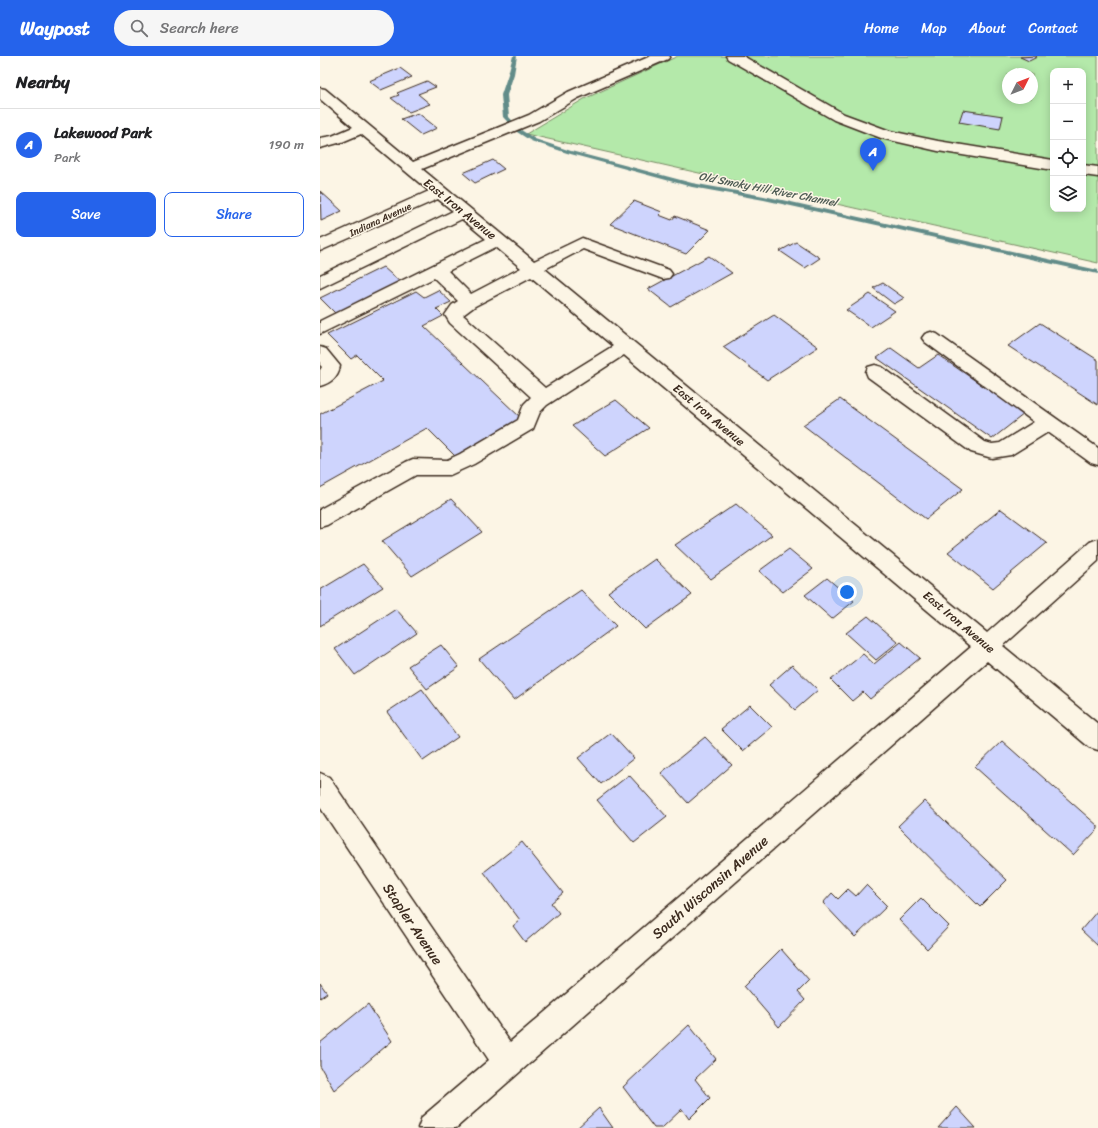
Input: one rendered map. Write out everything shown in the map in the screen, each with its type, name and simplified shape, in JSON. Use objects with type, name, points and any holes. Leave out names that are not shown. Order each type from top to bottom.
[{"type":"street","points":[[411,168],[534,118],[573,95],[663,56]]},
{"type":"street","points":[[733,56],[839,117],[886,135],[938,146],[1050,165]]},
{"type":"street","name":"East Iron Avenue","points":[[320,92],[1098,739]]},
{"type":"street","points":[[320,143],[337,139],[363,128]]},
{"type":"street","points":[[1086,170],[1098,172]]},
{"type":"street","name":"Indiana Avenue","points":[[320,246],[440,192]]},
{"type":"street","points":[[320,282],[464,212]]},
{"type":"street","points":[[320,328],[497,240]]},
{"type":"street","points":[[544,398],[456,319],[454,315],[458,310],[469,302],[582,242],[664,274]]},
{"type":"street","points":[[436,270],[469,302]]},
{"type":"street","points":[[931,338],[1098,458]]},
{"type":"street","points":[[320,519],[413,467],[450,467],[467,459],[526,424],[531,409],[544,398],[626,346]]},
{"type":"street","points":[[320,353],[331,366],[330,372],[320,379]]},
{"type":"street","points":[[874,372],[978,447],[992,451],[1004,450],[1048,422]]},
{"type":"street","name":"South Wisconsin Avenue","points":[[433,1128],[507,1062],[988,646],[1098,548]]},
{"type":"street","name":"Stapler Avenue","points":[[320,785],[507,1062]]},
{"type":"green space","points":[[678,56],[1098,56],[1098,263],[526,134],[584,99]]},
{"type":"building","points":[[1020,57],[1037,57],[1029,61]]},
{"type":"building","points":[[400,68],[412,77],[381,90],[369,81]]},
{"type":"building","points":[[427,81],[436,87],[418,94],[430,104],[409,112],[391,98],[399,95],[397,93]]},
{"type":"building","points":[[963,110],[1003,116],[1000,129],[959,122]]},
{"type":"building","points":[[418,113],[437,128],[421,135],[401,119]]},
{"type":"building","points":[[493,160],[504,169],[475,183],[463,173]]},
{"type":"building","points":[[320,191],[342,211],[321,221]]},
{"type":"building","points":[[634,201],[662,212],[659,215],[672,220],[675,216],[710,230],[686,254],[610,224]]},
{"type":"building","points":[[796,242],[820,258],[805,268],[780,251]]},
{"type":"building","points":[[709,256],[732,273],[671,307],[648,289]]},
{"type":"building","points":[[383,267],[400,282],[336,314],[320,298]]},
{"type":"building","points":[[883,283],[904,298],[894,304],[873,288]]},
{"type":"building","points":[[438,290],[451,302],[436,309],[443,316],[424,326],[521,418],[455,456],[427,428],[320,488],[320,414],[383,381],[357,355],[351,359],[327,335],[416,291],[424,297]]},
{"type":"building","points":[[870,294],[895,311],[871,327],[846,310]]},
{"type":"building","points":[[774,315],[818,347],[767,380],[723,347]]},
{"type":"building","points":[[1040,323],[1098,360],[1098,405],[1008,346]]},
{"type":"building","points":[[891,348],[919,368],[938,355],[1024,414],[992,439],[877,358]]},
{"type":"building","points":[[840,399],[963,489],[926,519],[803,425]]},
{"type":"building","points":[[616,400],[649,428],[605,456],[572,426]]},
{"type":"building","points":[[451,499],[482,532],[412,576],[382,541]]},
{"type":"building","points":[[736,504],[772,535],[711,579],[675,545]]},
{"type":"building","points":[[1001,509],[1047,543],[993,588],[948,552]]},
{"type":"building","points":[[789,549],[813,569],[783,592],[759,571]]},
{"type":"building","points":[[655,559],[692,595],[645,629],[608,592]]},
{"type":"building","points":[[363,564],[383,587],[320,626],[320,590]]},
{"type":"building","points":[[827,578],[854,601],[832,619],[805,595]]},
{"type":"building","points":[[581,590],[616,626],[514,700],[479,659]]},
{"type":"building","points":[[396,609],[417,633],[355,675],[335,649]]},
{"type":"building","points":[[868,616],[898,642],[876,660],[846,633]]},
{"type":"building","points":[[901,642],[920,658],[870,699],[863,692],[852,701],[831,680],[863,654],[874,664]]},
{"type":"building","points":[[441,645],[459,667],[427,689],[408,666]]},
{"type":"building","points":[[792,665],[818,690],[795,710],[769,685]]},
{"type":"building","points":[[422,689],[458,737],[423,761],[387,712]]},
{"type":"building","points":[[750,705],[772,727],[743,751],[721,729]]},
{"type":"building","points":[[611,733],[634,758],[601,784],[578,758]]},
{"type":"building","points":[[705,737],[732,765],[688,803],[661,773]]},
{"type":"building","points":[[1002,741],[1098,826],[1098,829],[1073,855],[975,767]]},
{"type":"building","points":[[629,775],[667,817],[634,843],[597,800]]},
{"type":"building","points":[[924,801],[1007,880],[980,907],[898,826]]},
{"type":"building","points":[[522,842],[563,893],[551,903],[559,913],[525,942],[513,926],[520,920],[484,872]]},
{"type":"building","points":[[866,885],[887,906],[855,937],[823,903],[832,893],[838,899],[848,889],[856,896]]},
{"type":"building","points":[[921,898],[949,926],[927,949],[899,920]]},
{"type":"building","points":[[1098,910],[1098,946],[1081,930]]},
{"type":"building","points":[[781,949],[809,981],[798,992],[805,1000],[779,1027],[744,986]]},
{"type":"building","points":[[320,983],[327,993],[320,998]]},
{"type":"building","points":[[368,1004],[392,1041],[334,1090],[320,1066],[320,1043]]},
{"type":"building","points":[[689,1025],[716,1059],[695,1079],[710,1098],[689,1119],[682,1109],[662,1128],[654,1128],[623,1087]]},
{"type":"building","points":[[957,1107],[976,1128],[938,1128]]},
{"type":"building","points":[[599,1108],[613,1128],[577,1128]]},
{"type":"waterway","name":"Old Smoky Hill River Channel","points":[[515,56],[504,95],[506,117],[519,131],[533,140],[569,152],[692,185],[764,198],[1098,272]]},
{"type":"place","name":"Lakewood Park","points":[[873,171]]}]
